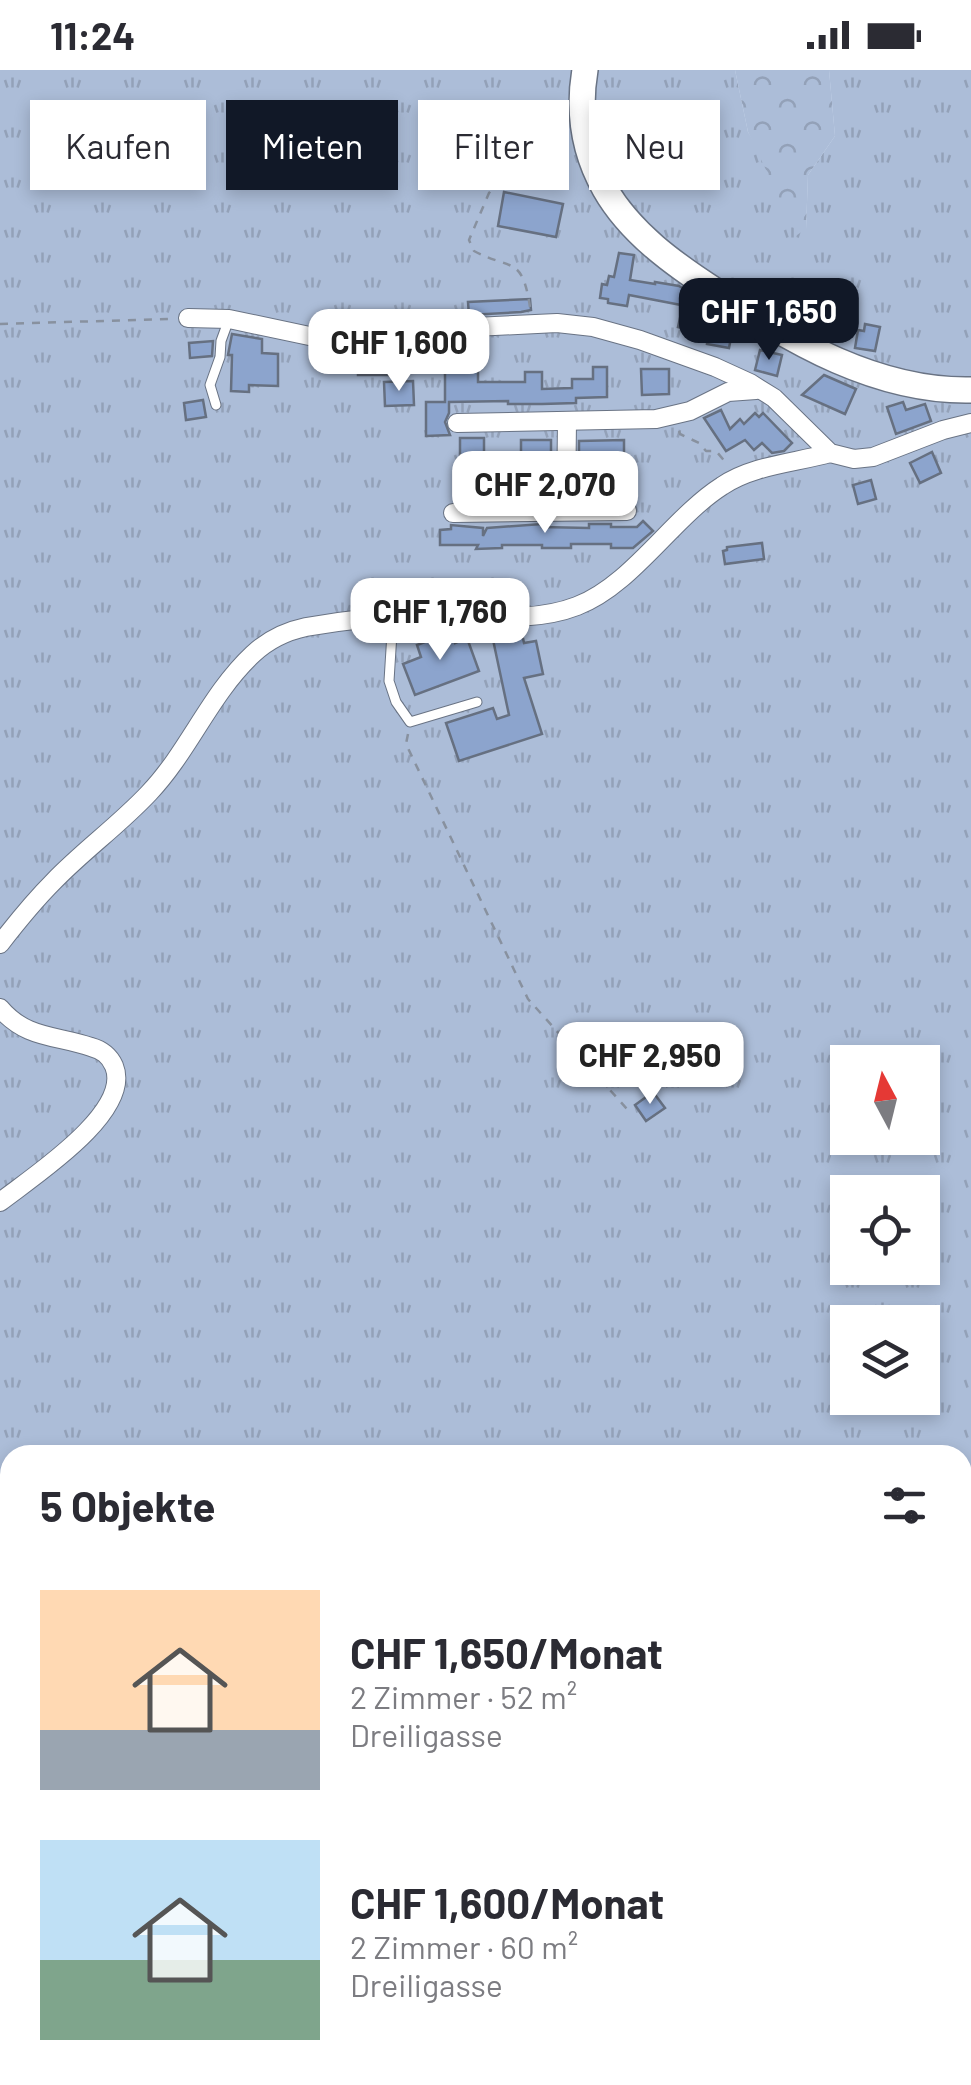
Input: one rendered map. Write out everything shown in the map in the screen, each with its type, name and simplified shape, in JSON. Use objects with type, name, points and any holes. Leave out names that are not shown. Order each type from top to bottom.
[{"type":"street","points":[[585,70],[584,131],[598,174],[618,209],[658,249],[718,294],[795,341],[862,370],[920,386],[971,390]]},
{"type":"street","points":[[195,318],[230,319],[345,342],[533,323],[576,324],[609,331],[714,367],[762,391],[830,453],[854,460],[971,423]]},
{"type":"street","points":[[458,424],[669,417],[728,392],[762,391]]},
{"type":"street","points":[[566,510],[567,421]]},
{"type":"street","points":[[0,944],[54,881],[150,793],[241,666],[274,638],[293,630],[393,617],[536,616],[577,606],[617,581],[690,512],[734,478],[830,453]]},
{"type":"street","points":[[453,513],[627,510]]},
{"type":"street","points":[[0,1008],[14,1022],[38,1035],[100,1050],[111,1058],[117,1074],[114,1095],[100,1118],[0,1202]]},
{"type":"lane","points":[[195,318],[220,341]]},
{"type":"lane","points":[[216,404],[210,385],[220,357],[220,341],[230,319]]},
{"type":"lane","points":[[393,617],[389,681],[396,702],[410,722],[477,702]]},
{"type":"path","points":[[533,323],[524,277],[514,266],[474,251],[469,240],[489,194],[502,178],[528,158],[584,131]]},
{"type":"path","points":[[0,324],[195,318]]},
{"type":"path","points":[[683,436],[706,451],[716,451],[734,478]]},
{"type":"path","points":[[410,722],[406,744],[528,1000],[627,1109]]},
{"type":"green space","points":[[0,70],[735,70],[748,132],[806,229],[808,175],[835,136],[829,70],[971,70],[971,1445],[0,1445]]},
{"type":"green space","points":[[735,70],[829,70],[835,136],[808,175],[806,229],[797,235],[748,132]]},
{"type":"building","points":[[504,192],[563,204],[556,237],[498,226]]},
{"type":"building","points":[[619,253],[634,255],[630,280],[684,289],[681,305],[629,295],[627,306],[600,298],[602,284],[607,285],[609,276],[614,277]]},
{"type":"building","points":[[530,299],[531,310],[469,315],[468,302]]},
{"type":"building","points":[[804,305],[840,312],[836,337],[800,324]]},
{"type":"building","points":[[695,315],[711,319],[710,323],[733,327],[729,348],[707,344],[708,335],[678,327],[680,318],[693,320]]},
{"type":"building","points":[[865,324],[880,327],[875,351],[855,348],[858,330],[864,331]]},
{"type":"building","points":[[232,334],[262,339],[262,353],[278,354],[278,386],[249,385],[249,392],[231,391],[232,355],[228,355]]},
{"type":"building","points":[[213,341],[212,356],[190,358],[189,343]]},
{"type":"building","points":[[760,350],[782,355],[777,376],[755,370]]},
{"type":"building","points":[[395,352],[395,375],[358,375],[358,354]]},
{"type":"building","points":[[593,367],[607,367],[607,397],[576,398],[576,403],[449,402],[445,422],[450,435],[426,436],[426,402],[445,402],[445,368],[478,368],[478,382],[525,382],[525,372],[542,372],[542,389],[572,388],[572,379],[593,379]]},
{"type":"building","points":[[641,369],[669,369],[669,394],[642,395]]},
{"type":"building","points":[[824,375],[856,389],[845,414],[802,395]]},
{"type":"building","points":[[413,381],[414,405],[385,406],[384,382]]},
{"type":"building","points":[[203,400],[206,417],[186,420],[184,403]]},
{"type":"building","points":[[903,402],[906,410],[925,404],[931,421],[896,434],[887,407]]},
{"type":"building","points":[[721,410],[730,429],[740,419],[744,424],[755,413],[759,417],[763,413],[792,443],[784,451],[772,453],[762,443],[754,450],[745,440],[726,451],[704,418]]},
{"type":"building","points":[[460,438],[484,438],[484,471],[460,471]]},
{"type":"building","points":[[521,440],[551,440],[551,456],[545,456],[545,471],[521,471]]},
{"type":"building","points":[[624,440],[624,463],[579,463],[579,441]]},
{"type":"building","points":[[932,452],[941,473],[920,483],[910,463]]},
{"type":"building","points":[[871,480],[876,499],[858,504],[853,485]]},
{"type":"building","points":[[643,521],[653,531],[633,548],[611,548],[611,544],[571,544],[571,548],[502,545],[476,549],[478,545],[440,545],[440,530],[451,529],[451,525],[483,528],[483,536],[487,528],[542,524],[637,527]]},
{"type":"building","points":[[762,543],[764,559],[725,564],[723,551],[727,547]]},
{"type":"building","points":[[521,629],[524,643],[536,641],[543,674],[524,678],[542,734],[459,761],[446,723],[493,708],[497,719],[509,715],[492,635]]},
{"type":"building","points":[[451,632],[455,643],[467,638],[479,671],[415,695],[403,664],[421,657],[417,645]]},
{"type":"building","points":[[653,1092],[665,1108],[646,1121],[635,1105]]}]
